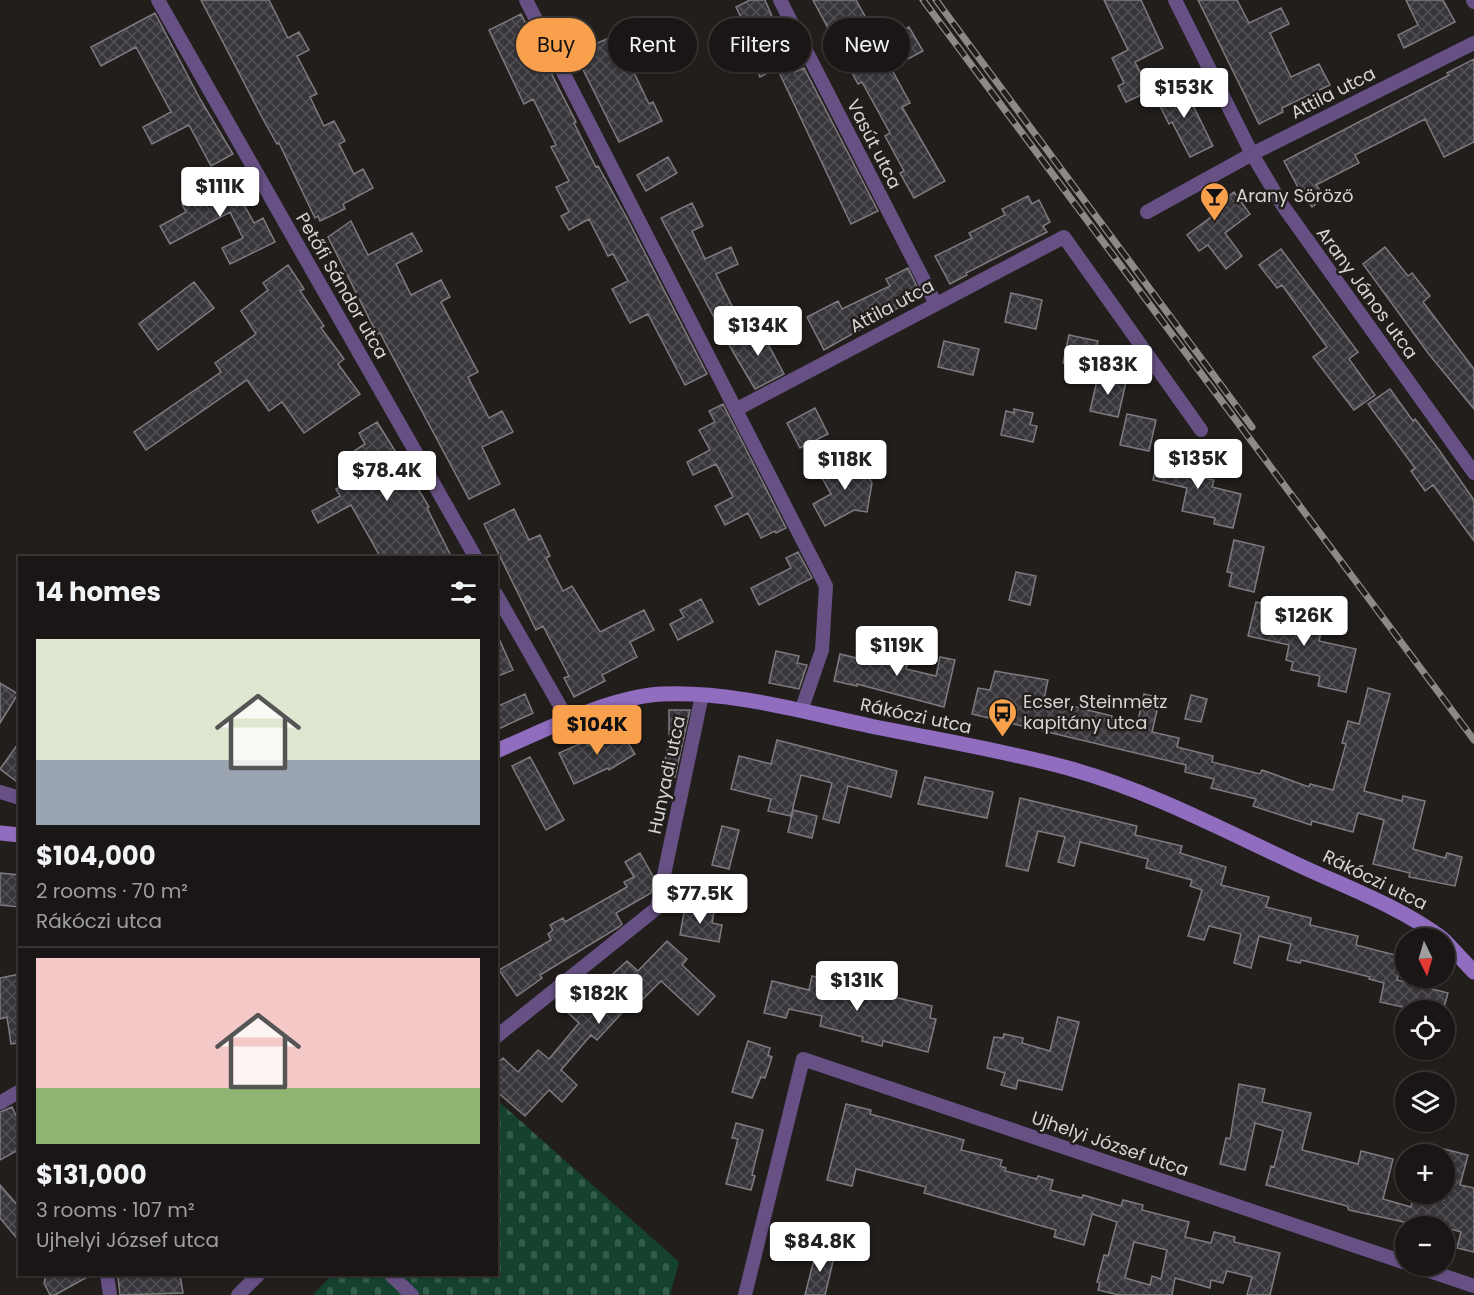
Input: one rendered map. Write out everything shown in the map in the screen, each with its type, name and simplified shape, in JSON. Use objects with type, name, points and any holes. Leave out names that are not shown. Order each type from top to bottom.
[{"type":"main road","name":"Rákóczi utca","points":[[498,751],[568,720],[643,696],[702,695],[801,711],[1033,760],[1102,779],[1174,807],[1429,928]]},
{"type":"main road","points":[[0,833],[18,835]]},
{"type":"main road","name":"Rákóczi utca","points":[[1455,951],[1474,972]]},
{"type":"street","name":"Petőfi Sándor utca","points":[[158,0],[475,556]]},
{"type":"street","points":[[526,0],[737,409],[825,586],[822,650],[801,711]]},
{"type":"street","name":"Vasút utca","points":[[780,0],[936,304]]},
{"type":"street","name":"Arany János utca","points":[[1175,0],[1252,154],[1283,206],[1474,474]]},
{"type":"street","name":"Attila utca","points":[[1147,212],[1252,154],[1474,43]]},
{"type":"street","name":"Attila utca","points":[[737,409],[1064,237],[1201,430]]},
{"type":"street","points":[[498,598],[568,720]]},
{"type":"street","name":"Hunyadi utca","points":[[498,1035],[657,908],[702,695]]},
{"type":"street","points":[[0,792],[18,797]]},
{"type":"street","name":"Ujhelyi József utca","points":[[745,1295],[803,1059],[1395,1259]]},
{"type":"street","points":[[0,1102],[18,1092]]},
{"type":"street","points":[[107,1276],[110,1295]]},
{"type":"street","points":[[238,1295],[257,1276]]},
{"type":"street","points":[[392,1276],[412,1295]]},
{"type":"street","points":[[1444,1276],[1474,1286]]},
{"type":"green space","points":[[498,1101],[679,1262],[670,1295],[313,1295],[331,1276],[498,1276]]},
{"type":"building","points":[[201,0],[269,0],[288,38],[299,32],[309,50],[297,56],[317,94],[310,97],[324,126],[334,121],[345,141],[339,144],[354,174],[363,169],[373,188],[343,204],[345,209],[320,221],[318,216],[315,218],[279,143],[277,144],[264,121]]},
{"type":"building","points":[[750,0],[765,0],[773,18],[741,18],[736,7]]},
{"type":"building","points":[[813,0],[856,0],[866,18],[823,18]]},
{"type":"building","points":[[1104,0],[1141,0],[1163,48],[1135,62],[1150,91],[1126,102],[1118,86],[1124,83],[1112,58],[1128,50]]},
{"type":"building","points":[[1198,0],[1237,0],[1249,23],[1281,8],[1289,24],[1270,33],[1291,77],[1319,64],[1330,85],[1282,108],[1283,112],[1259,124]]},
{"type":"building","points":[[1406,0],[1443,0],[1455,22],[1404,48],[1398,35],[1418,25]]},
{"type":"building","points":[[155,13],[200,99],[233,154],[211,166],[189,125],[152,144],[143,127],[171,112],[136,47],[101,66],[91,47]]},
{"type":"building","points":[[521,14],[523,18],[516,18],[516,72],[551,72],[596,167],[598,166],[627,218],[707,374],[685,385],[648,314],[630,323],[612,289],[628,281],[613,254],[608,256],[589,219],[569,230],[561,216],[569,212],[556,187],[569,181],[551,147],[556,145],[533,99],[524,104],[489,30]]},
{"type":"building","points":[[910,29],[923,51],[910,58]]},
{"type":"building","points":[[608,38],[608,72],[634,72],[649,104],[653,102],[662,121],[619,142],[584,72],[596,72],[596,44]]},
{"type":"building","points":[[1474,59],[1474,142],[1444,157],[1425,119],[1355,155],[1359,163],[1316,185],[1325,197],[1312,207],[1284,161],[1449,75],[1447,73]]},
{"type":"building","points":[[758,72],[769,72],[760,77]]},
{"type":"building","points":[[779,72],[806,72],[878,211],[851,224]]},
{"type":"building","points":[[852,72],[893,72],[910,103],[902,107],[945,181],[914,198],[900,173],[904,171],[885,136],[890,133],[862,82],[858,84]]},
{"type":"building","points":[[1182,83],[1213,146],[1190,157],[1172,122],[1169,124],[1155,96]]},
{"type":"building","points":[[668,157],[677,173],[646,191],[637,175]]},
{"type":"building","points":[[226,171],[254,223],[263,218],[275,242],[230,264],[222,248],[243,238],[230,212],[170,244],[160,226],[186,212],[182,204],[200,194],[196,187]]},
{"type":"building","points":[[1234,192],[1250,214],[1225,233],[1242,256],[1226,269],[1208,245],[1199,251],[1187,235],[1211,217],[1208,212]]},
{"type":"building","points":[[1028,196],[1032,204],[1039,200],[1050,222],[1043,226],[1047,232],[966,273],[967,275],[950,284],[935,256],[972,238],[969,233],[1005,215],[1002,209]]},
{"type":"building","points":[[692,203],[703,226],[692,231],[705,259],[731,247],[738,264],[716,274],[735,312],[716,321],[661,218]]},
{"type":"building","points":[[351,221],[368,255],[412,233],[422,251],[396,264],[411,295],[441,280],[450,297],[441,302],[478,372],[468,377],[489,418],[502,411],[513,432],[482,447],[500,484],[469,499],[380,333],[377,334],[328,237]]},
{"type":"building","points":[[1385,247],[1408,276],[1412,273],[1430,296],[1423,302],[1474,369],[1474,409],[1428,353],[1363,264]]},
{"type":"building","points":[[1281,249],[1358,352],[1349,359],[1375,395],[1354,410],[1313,357],[1327,347],[1282,285],[1277,288],[1259,265]]},
{"type":"building","points":[[288,265],[304,289],[300,291],[324,326],[321,328],[344,359],[338,364],[360,394],[304,433],[282,402],[269,411],[247,380],[146,450],[134,432],[221,372],[215,363],[256,334],[241,311],[268,290],[263,283]]},
{"type":"building","points":[[908,268],[921,295],[824,350],[807,317],[838,301],[842,309],[890,286],[886,279]]},
{"type":"building","points":[[194,282],[214,308],[158,350],[139,324]]},
{"type":"building","points":[[1011,293],[1042,300],[1036,329],[1005,322]]},
{"type":"building","points":[[767,326],[775,340],[768,344],[784,374],[755,389],[729,345]]},
{"type":"building","points":[[1069,335],[1098,341],[1092,369],[1063,363]]},
{"type":"building","points":[[944,341],[979,349],[973,375],[938,367]]},
{"type":"building","points":[[1098,376],[1126,382],[1118,417],[1090,411]]},
{"type":"building","points":[[1390,389],[1413,421],[1415,419],[1439,450],[1474,500],[1474,541],[1433,485],[1425,491],[1411,471],[1415,468],[1368,404]]},
{"type":"building","points":[[723,404],[786,528],[776,533],[775,531],[761,538],[748,513],[725,525],[715,506],[733,497],[716,464],[693,475],[687,462],[710,450],[699,430],[715,422],[709,411]]},
{"type":"building","points":[[815,408],[828,434],[800,448],[787,423]]},
{"type":"building","points":[[1014,409],[1033,413],[1030,425],[1037,426],[1033,442],[1001,435],[1006,411],[1014,413]]},
{"type":"building","points":[[1127,414],[1156,420],[1149,451],[1120,445]]},
{"type":"building","points":[[377,422],[397,454],[401,452],[412,470],[408,472],[429,507],[427,508],[451,556],[380,556],[351,505],[318,523],[312,511],[340,496],[336,489],[357,477],[345,457],[365,444],[359,433]]},
{"type":"building","points":[[1160,447],[1183,452],[1178,472],[1214,480],[1212,487],[1241,494],[1233,528],[1214,524],[1215,518],[1182,511],[1187,488],[1153,480]]},
{"type":"building","points":[[856,455],[872,483],[867,512],[854,510],[825,526],[813,504],[831,494],[820,474]]},
{"type":"building","points":[[514,509],[529,540],[540,535],[550,556],[546,558],[563,591],[572,586],[600,632],[644,610],[654,630],[630,642],[637,657],[602,675],[605,681],[574,697],[564,678],[569,676],[543,626],[536,630],[484,524]]},
{"type":"building","points":[[1234,540],[1264,547],[1254,592],[1229,586],[1232,573],[1227,572]]},
{"type":"building","points":[[798,552],[812,578],[759,605],[751,588],[791,568],[786,558]]},
{"type":"building","points":[[1016,572],[1036,576],[1030,605],[1009,600]]},
{"type":"building","points":[[701,599],[713,622],[678,640],[670,624],[684,617],[680,610]]},
{"type":"building","points":[[1256,602],[1289,609],[1286,625],[1321,633],[1319,641],[1356,649],[1346,692],[1318,686],[1320,676],[1291,670],[1293,662],[1286,660],[1289,645],[1248,636]]},
{"type":"building","points":[[498,636],[513,670],[498,676]]},
{"type":"building","points":[[881,648],[910,655],[906,669],[936,676],[940,657],[955,660],[944,707],[857,684],[857,686],[834,681],[840,654],[877,663]]},
{"type":"building","points":[[776,651],[799,656],[797,663],[807,665],[799,689],[769,683]]},
{"type":"building","points":[[995,671],[1048,680],[1044,699],[1112,716],[1111,719],[1137,725],[1144,694],[1160,698],[1152,732],[1179,738],[1177,747],[1213,756],[1212,762],[1260,774],[1262,770],[1309,787],[1310,784],[1333,790],[1346,744],[1342,743],[1348,721],[1359,724],[1368,688],[1390,694],[1364,791],[1402,801],[1403,796],[1425,801],[1413,849],[1445,858],[1447,853],[1462,857],[1455,886],[1409,877],[1410,873],[1373,864],[1384,820],[1358,813],[1353,832],[1312,821],[1311,825],[1253,806],[1256,799],[1211,788],[1214,779],[1185,772],[1186,765],[972,714],[978,688],[990,690]]},
{"type":"building","points":[[0,683],[18,694],[0,723]]},
{"type":"building","points":[[525,694],[533,713],[498,729],[498,706]]},
{"type":"building","points":[[1191,695],[1207,699],[1201,722],[1185,719]]},
{"type":"building","points":[[669,710],[690,710],[675,777],[662,774],[671,733],[669,734]]},
{"type":"building","points":[[618,727],[635,754],[609,770],[608,768],[574,784],[559,753],[586,741],[588,746]]},
{"type":"building","points":[[777,740],[897,771],[891,797],[848,786],[839,823],[823,819],[832,783],[801,775],[791,816],[768,811],[771,799],[731,789],[739,756],[771,764]]},
{"type":"building","points":[[18,744],[18,782],[0,769]]},
{"type":"building","points":[[530,757],[564,820],[546,830],[512,766]]},
{"type":"building","points":[[925,777],[993,792],[987,818],[918,804]]},
{"type":"building","points":[[1020,798],[1137,826],[1135,835],[1182,846],[1180,853],[1226,867],[1221,885],[1269,897],[1266,907],[1311,918],[1310,925],[1358,936],[1356,945],[1395,955],[1395,988],[1428,988],[1448,993],[1446,1000],[1395,1000],[1395,1005],[1380,1002],[1384,983],[1369,979],[1370,977],[1301,960],[1300,963],[1287,960],[1291,944],[1259,936],[1251,968],[1234,963],[1241,934],[1209,926],[1204,940],[1188,936],[1202,890],[1190,886],[1192,880],[1146,868],[1148,859],[1080,842],[1074,866],[1058,862],[1065,837],[1038,831],[1028,871],[1006,866]]},
{"type":"building","points":[[793,810],[817,816],[812,838],[788,832]]},
{"type":"building","points":[[722,826],[739,830],[729,869],[712,865]]},
{"type":"building","points":[[640,853],[654,878],[651,893],[616,913],[622,924],[619,927],[540,975],[542,978],[517,996],[499,970],[551,940],[548,934],[553,930],[550,925],[563,918],[565,922],[627,887],[624,882],[634,877],[625,862]]},
{"type":"building","points":[[0,873],[18,875],[18,907],[0,905]]},
{"type":"building","points":[[685,907],[714,912],[712,923],[722,925],[719,942],[680,935]]},
{"type":"building","points":[[667,941],[687,959],[682,965],[715,996],[698,1015],[661,981],[636,1006],[632,1002],[597,1040],[591,1035],[561,1070],[577,1085],[562,1102],[549,1090],[525,1116],[498,1093],[498,1063],[503,1058],[518,1072],[538,1050],[549,1059],[579,1023],[566,1011],[579,997],[583,1001],[627,961],[638,971]]},
{"type":"building","points":[[18,974],[18,1043],[11,1044],[7,1017],[0,1019],[0,978]]},
{"type":"building","points":[[812,976],[932,1006],[930,1018],[936,1019],[928,1052],[883,1041],[882,1046],[862,1041],[863,1037],[820,1026],[822,1016],[789,1009],[786,1018],[764,1013],[772,981],[809,990]]},
{"type":"building","points":[[1058,1017],[1079,1022],[1062,1090],[1018,1080],[1016,1089],[1001,1085],[1005,1073],[987,1068],[994,1037],[1003,1038],[1004,1034],[1023,1038],[1022,1043],[1050,1051]]},
{"type":"building","points":[[748,1041],[770,1048],[768,1055],[772,1057],[765,1078],[761,1077],[752,1098],[732,1092]]},
{"type":"building","points":[[1239,1084],[1265,1089],[1262,1102],[1311,1113],[1302,1150],[1358,1164],[1361,1151],[1393,1159],[1383,1199],[1411,1207],[1412,1204],[1455,1204],[1455,1152],[1468,1155],[1460,1185],[1474,1188],[1474,1252],[1457,1248],[1461,1232],[1455,1230],[1455,1216],[1395,1216],[1395,1220],[1349,1210],[1347,1206],[1266,1185],[1271,1166],[1274,1167],[1283,1131],[1255,1123],[1245,1170],[1220,1164],[1226,1138],[1230,1139]]},
{"type":"building","points":[[846,1104],[871,1110],[870,1114],[964,1140],[961,1150],[1002,1160],[1000,1166],[1006,1168],[1005,1171],[1037,1179],[1038,1176],[1053,1180],[1050,1190],[1082,1198],[1083,1195],[1121,1206],[1123,1200],[1143,1205],[1142,1210],[1189,1222],[1185,1237],[1211,1243],[1214,1232],[1235,1237],[1234,1242],[1280,1253],[1270,1295],[1247,1295],[1252,1277],[1227,1271],[1223,1283],[1211,1280],[1210,1288],[1175,1278],[1172,1295],[1119,1295],[1098,1290],[1100,1283],[1097,1282],[1104,1255],[1108,1256],[1117,1222],[1092,1214],[1084,1245],[1054,1237],[1056,1230],[924,1193],[926,1187],[856,1169],[852,1186],[827,1180]],"holes":[[[1134,1242],[1167,1250],[1161,1279],[1152,1276],[1150,1285],[1125,1278]]]},
{"type":"building","points":[[12,1107],[18,1120],[18,1150],[0,1160],[0,1112]]},
{"type":"building","points":[[736,1123],[763,1130],[752,1175],[755,1176],[751,1190],[726,1184],[738,1139],[732,1138]]},
{"type":"building","points":[[0,1185],[18,1206],[18,1240],[0,1218]]},
{"type":"building","points":[[817,1248],[835,1253],[825,1295],[805,1295]]},
{"type":"building","points":[[46,1276],[89,1276],[55,1295],[50,1295],[44,1283]]},
{"type":"building","points":[[180,1276],[183,1293],[120,1295],[118,1277]]},
{"type":"railway","points":[[923,0],[1474,740]]},
{"type":"railway","points":[[936,0],[1252,427]]},
{"type":"place","name":"Arany Söröző","points":[[1215,222]]},
{"type":"place","name":"Ecser, Steinmetz kapitány utca","points":[[1002,738]]}]
